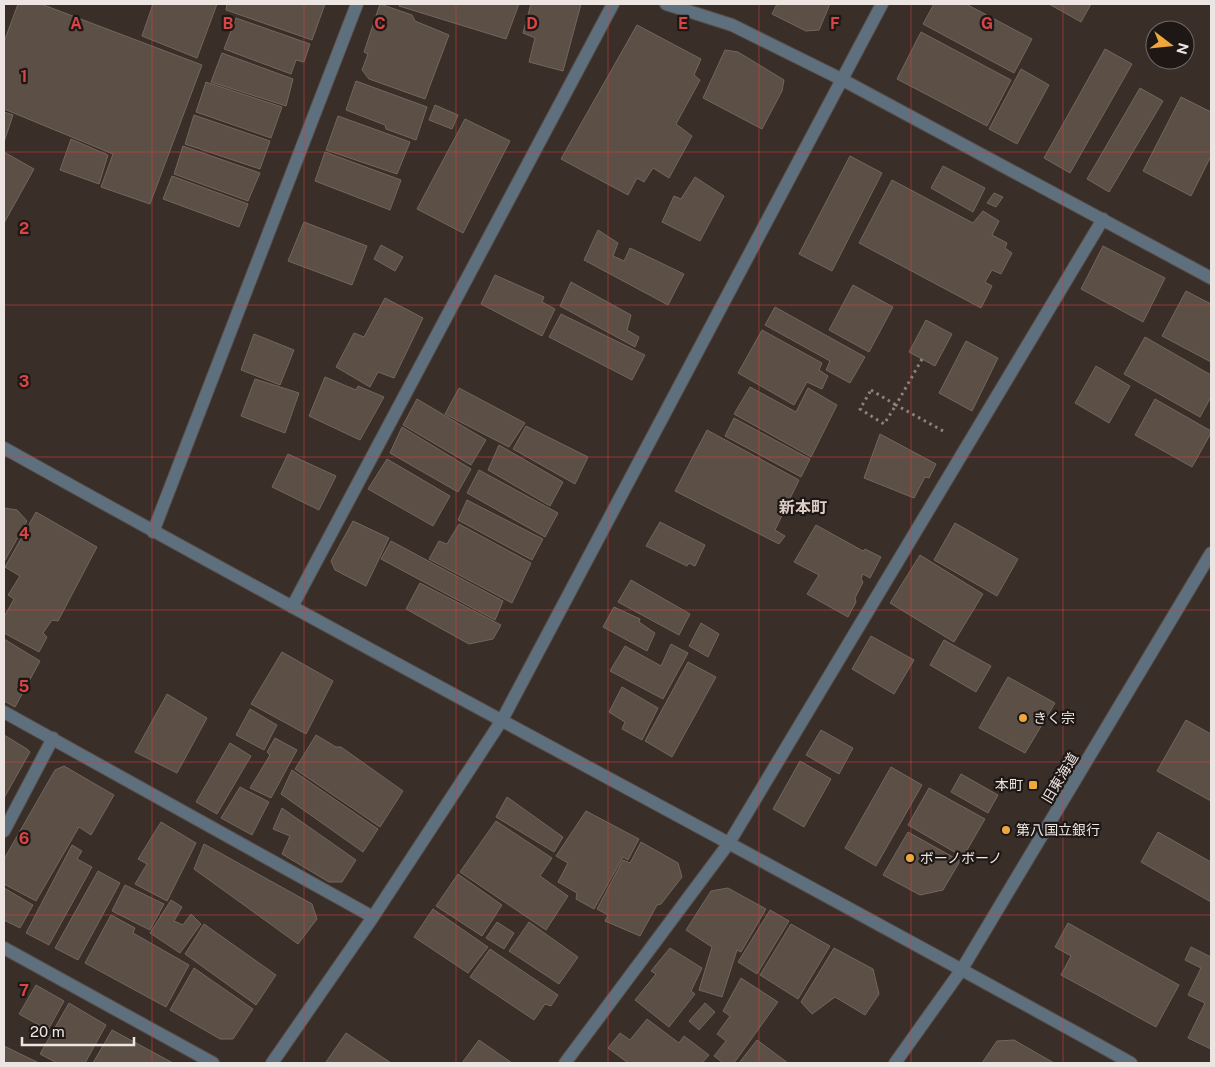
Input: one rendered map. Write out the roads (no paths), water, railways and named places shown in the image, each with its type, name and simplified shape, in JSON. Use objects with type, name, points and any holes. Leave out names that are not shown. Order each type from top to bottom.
[{"type":"street","points":[[154,532],[357,4]]},
{"type":"street","points":[[292,607],[612,4]]},
{"type":"street","points":[[666,4],[732,25],[841,79],[1211,278]]},
{"type":"street","points":[[272,1063],[372,917],[502,720],[882,4]]},
{"type":"street","points":[[565,1063],[729,843],[1103,219]]},
{"type":"street","points":[[4,448],[154,532],[1131,1063]]},
{"type":"street","name":"旧東海道","points":[[895,1063],[962,970],[1211,553]]},
{"type":"street","points":[[4,712],[372,917]]},
{"type":"street","points":[[4,831],[53,738]]},
{"type":"street","points":[[4,948],[213,1063]]},
{"type":"place","name":"きく宗","points":[[1023,718]]},
{"type":"place","name":"本町","points":[[1033,785]]},
{"type":"place","name":"第八国立銀行","points":[[1006,830]]},
{"type":"place","name":"ボーノボーノ","points":[[910,858]]},
{"type":"district","name":"新本町","points":[[803,507]]}]
